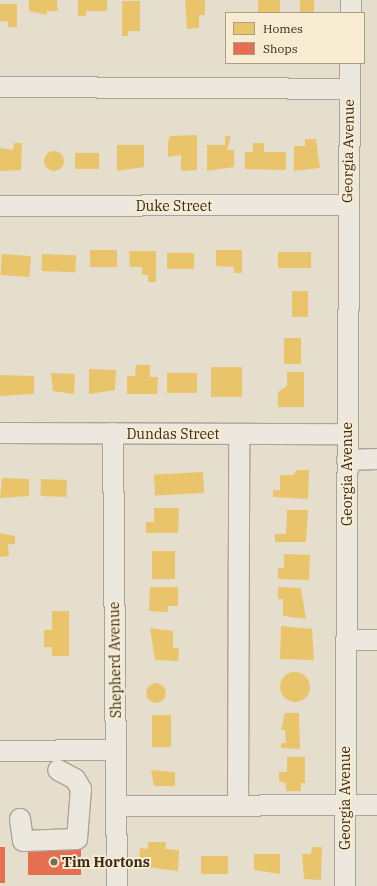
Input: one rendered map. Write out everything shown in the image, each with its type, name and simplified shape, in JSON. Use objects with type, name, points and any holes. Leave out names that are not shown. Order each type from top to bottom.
[{"type":"street","points":[[351,0],[351,12]]},
{"type":"street","name":"Georgia Avenue","points":[[345,886],[344,805],[347,460],[347,205],[350,64]]},
{"type":"street","points":[[0,87],[349,89]]},
{"type":"street","name":"Duke Street","points":[[0,206],[347,205]]},
{"type":"street","name":"Dundas Street","points":[[0,433],[347,434]]},
{"type":"street","name":"Shepherd Avenue","points":[[113,433],[117,886]]},
{"type":"street","points":[[238,806],[239,434]]},
{"type":"street","points":[[347,460],[377,459]]},
{"type":"street","points":[[346,640],[377,640]]},
{"type":"street","points":[[0,751],[116,750]]},
{"type":"street","points":[[20,819],[23,841],[74,842],[79,835],[81,817],[71,805],[65,773]]},
{"type":"street","points":[[117,806],[377,805]]},
{"type":"building: Homes","points":[[29,0],[57,0],[58,11],[47,11],[47,15],[29,11]]},
{"type":"building: Homes","points":[[78,0],[107,0],[107,11],[86,11],[86,16],[78,16]]},
{"type":"building: Homes","points":[[185,0],[205,0],[205,15],[199,15],[199,28],[187,29]]},
{"type":"building: Homes","points":[[258,0],[280,0],[280,12],[258,12]]},
{"type":"building: Homes","points":[[300,0],[314,0],[314,12],[300,12]]},
{"type":"building: Homes","points":[[122,1],[140,1],[140,31],[128,31],[128,36],[122,36]]},
{"type":"building: Homes","points":[[0,4],[17,4],[17,27],[8,27],[8,21],[0,22]]},
{"type":"building: Homes","points":[[197,135],[197,170],[181,171],[181,155],[168,157],[168,142],[170,136]]},
{"type":"building: Homes","points":[[225,136],[231,136],[227,150],[234,150],[234,167],[207,171],[207,145],[225,145]]},
{"type":"building: Homes","points":[[305,139],[316,139],[320,168],[294,171],[294,146],[305,146]]},
{"type":"building: Homes","points":[[14,143],[22,143],[21,170],[0,171],[0,148],[13,150]]},
{"type":"building: Homes","points":[[253,143],[264,143],[264,152],[286,152],[286,170],[245,169],[245,152],[253,152]]},
{"type":"building: Homes","points":[[117,145],[144,145],[144,167],[117,171]]},
{"type":"building: Homes","points":[[54,151],[61,154],[64,161],[61,168],[54,171],[47,168],[44,161],[47,154]]},
{"type":"building: Homes","points":[[75,153],[99,153],[99,169],[75,169]]},
{"type":"building: Homes","points":[[90,250],[117,250],[117,267],[90,267]]},
{"type":"building: Homes","points":[[216,250],[242,250],[242,273],[234,273],[234,267],[216,266]]},
{"type":"building: Homes","points":[[129,251],[156,251],[156,282],[148,282],[148,275],[142,275],[142,267],[130,267]]},
{"type":"building: Homes","points":[[278,252],[311,252],[311,268],[278,268]]},
{"type":"building: Homes","points":[[167,253],[194,253],[194,269],[167,269]]},
{"type":"building: Homes","points":[[2,254],[31,256],[29,277],[1,275]]},
{"type":"building: Homes","points":[[42,254],[76,255],[75,272],[41,271]]},
{"type":"building: Homes","points":[[292,291],[308,291],[308,317],[292,317]]},
{"type":"building: Homes","points":[[284,338],[301,338],[301,364],[284,364]]},
{"type":"building: Homes","points":[[136,365],[150,365],[150,377],[158,377],[157,394],[127,394],[127,376],[135,376]]},
{"type":"building: Homes","points":[[211,367],[242,367],[242,397],[211,397]]},
{"type":"building: Homes","points":[[89,369],[116,370],[115,390],[89,394]]},
{"type":"building: Homes","points":[[287,372],[304,372],[304,407],[278,407],[278,392],[287,386]]},
{"type":"building: Homes","points":[[51,373],[75,374],[74,394],[53,391]]},
{"type":"building: Homes","points":[[167,373],[197,373],[197,393],[167,393]]},
{"type":"building: Homes","points":[[0,375],[34,376],[34,394],[0,396]]},
{"type":"building: Homes","points":[[297,470],[309,470],[308,499],[273,497],[273,490],[280,490],[280,475],[293,475]]},
{"type":"building: Homes","points":[[203,472],[204,493],[155,496],[154,475]]},
{"type":"building: Homes","points":[[2,478],[29,479],[29,496],[0,498]]},
{"type":"building: Homes","points":[[41,479],[67,480],[66,497],[40,496]]},
{"type":"building: Homes","points":[[154,508],[179,508],[178,533],[146,533],[146,522],[154,522]]},
{"type":"building: Homes","points":[[287,510],[308,510],[306,542],[275,542],[275,534],[286,534]]},
{"type":"building: Homes","points":[[0,533],[15,536],[15,544],[8,544],[9,556],[0,557]]},
{"type":"building: Homes","points":[[152,551],[175,551],[175,579],[152,579]]},
{"type":"building: Homes","points":[[284,554],[310,555],[309,580],[278,579],[278,568],[284,568]]},
{"type":"building: Homes","points":[[150,587],[178,587],[178,606],[168,606],[168,612],[149,611]]},
{"type":"building: Homes","points":[[278,587],[301,588],[306,619],[283,616],[283,599],[278,599]]},
{"type":"building: Homes","points":[[52,611],[69,611],[69,656],[52,656],[52,647],[44,647],[44,630],[52,630]]},
{"type":"building: Homes","points":[[281,626],[312,629],[314,660],[280,659]]},
{"type":"building: Homes","points":[[150,628],[173,631],[173,648],[179,648],[178,661],[155,660]]},
{"type":"building: Homes","points":[[295,672],[306,676],[310,687],[306,698],[295,702],[284,698],[280,687],[284,676]]},
{"type":"building: Homes","points":[[156,683],[163,686],[166,693],[163,700],[156,703],[149,700],[146,693],[149,686]]},
{"type":"building: Homes","points":[[285,713],[299,713],[300,749],[281,748],[281,743],[286,743],[285,730],[281,730]]},
{"type":"building: Homes","points":[[152,715],[171,715],[171,747],[152,747]]},
{"type":"building: Homes","points":[[287,757],[305,757],[305,783],[301,783],[301,791],[286,791],[286,783],[279,781],[279,772],[287,772]]},
{"type":"building: Homes","points":[[151,770],[175,772],[175,786],[154,786]]},
{"type":"building: Homes","points":[[148,842],[166,842],[165,849],[179,850],[178,871],[139,866],[140,848],[148,849]]},
{"type":"building: Homes","points":[[312,847],[322,847],[321,880],[304,879],[302,854],[311,854]]},
{"type":"building: Homes","points":[[254,854],[280,854],[280,874],[254,870]]},
{"type":"building: Homes","points":[[201,856],[228,856],[228,874],[201,874]]},
{"type":"building: Shops","points":[[0,847],[5,847],[5,883],[0,883]]},
{"type":"building: Shops","name":"Tim Hortons","points":[[28,849],[81,849],[81,875],[28,875]]},
{"type":"place","name":"Tim Hortons","points":[[54,862]]}]
